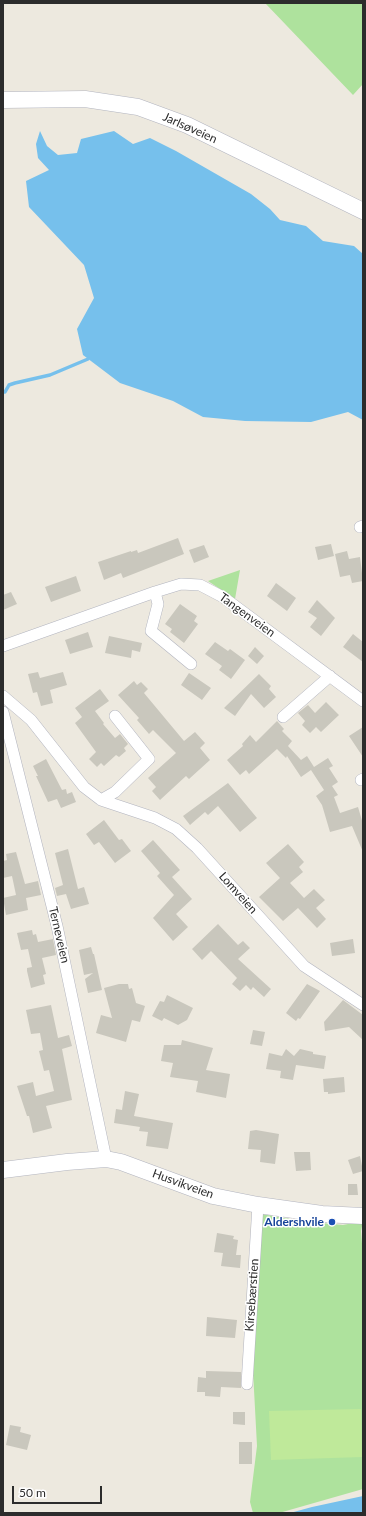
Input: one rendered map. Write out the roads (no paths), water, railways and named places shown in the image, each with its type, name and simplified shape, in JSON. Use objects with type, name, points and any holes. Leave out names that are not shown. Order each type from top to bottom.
[{"type":"street","name":"Jarlsøveien","points":[[3,100],[85,99],[138,107],[187,125],[363,211]]},
{"type":"street","name":"Tangenveien","points":[[3,646],[155,592],[181,584],[190,583],[212,590],[363,701]]},
{"type":"street","points":[[155,592],[158,604],[151,631],[191,664]]},
{"type":"street","points":[[283,717],[330,676]]},
{"type":"street","name":"Lomveien","points":[[3,696],[31,720],[84,787],[101,800],[155,818],[176,829],[197,848],[304,966],[363,1005]]},
{"type":"street","name":"Terneveien","points":[[3,712],[57,926],[106,1159]]},
{"type":"street","points":[[101,800],[115,792],[149,759],[115,716]]},
{"type":"street","name":"Husvikveien","points":[[3,1170],[106,1159],[121,1162],[213,1196],[258,1205],[322,1214],[363,1216]]},
{"type":"street","name":"Kirsebærstien","points":[[246,1384],[258,1205]]},
{"type":"water","points":[[40,131],[47,146],[58,155],[77,153],[81,139],[114,131],[133,144],[150,138],[176,151],[251,194],[270,209],[280,220],[306,226],[323,241],[354,246],[363,254],[363,420],[348,412],[311,422],[245,421],[203,417],[173,401],[120,383],[83,355],[77,329],[94,298],[84,265],[29,207],[26,181],[49,170],[38,158],[36,144]]},
{"type":"water","points":[[363,1496],[363,1513],[290,1513],[312,1507]]},
{"type":"waterway","points":[[3,392],[5,392],[9,385],[50,375],[88,359]]},
{"type":"place","name":"Aldershvile","points":[[332,1222]]}]
